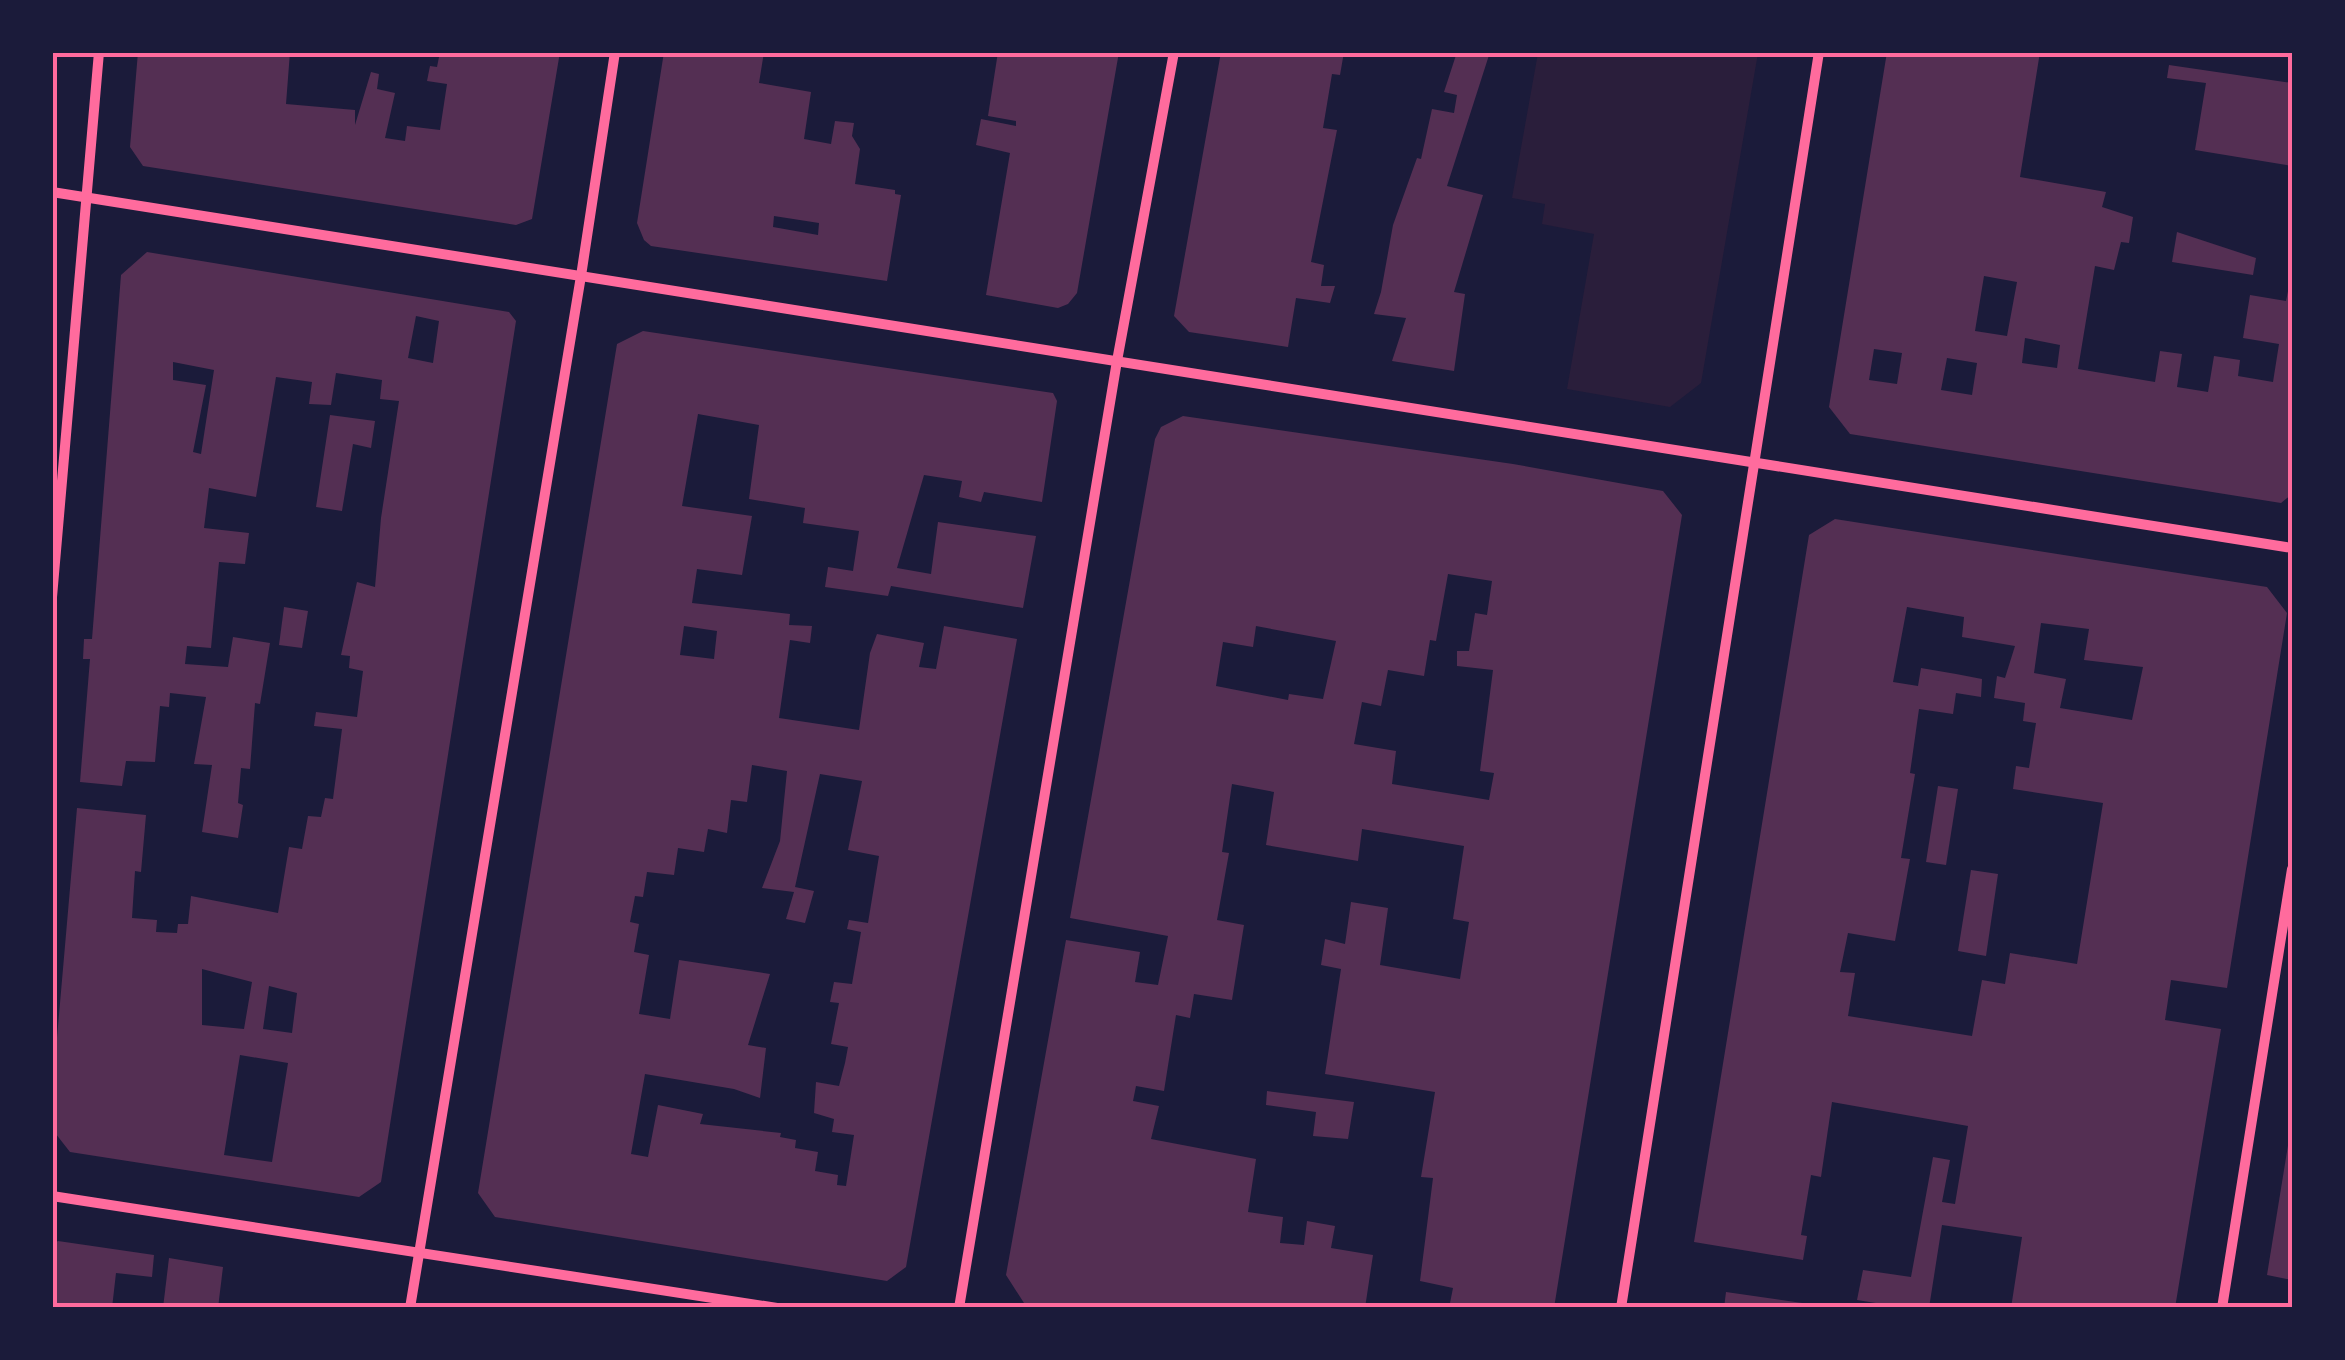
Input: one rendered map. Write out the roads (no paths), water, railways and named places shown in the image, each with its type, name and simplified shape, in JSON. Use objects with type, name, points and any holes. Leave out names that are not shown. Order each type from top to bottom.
[{"type":"street","points":[[52,597],[98,52]]},
{"type":"street","points":[[410,1308],[615,52]]},
{"type":"street","points":[[960,1308],[1116,361],[1174,52]]},
{"type":"street","points":[[1621,1308],[1819,52]]},
{"type":"street","points":[[52,192],[2292,548]]},
{"type":"street","points":[[2222,1308],[2292,869]]},
{"type":"street","points":[[52,1196],[777,1308]]}]
